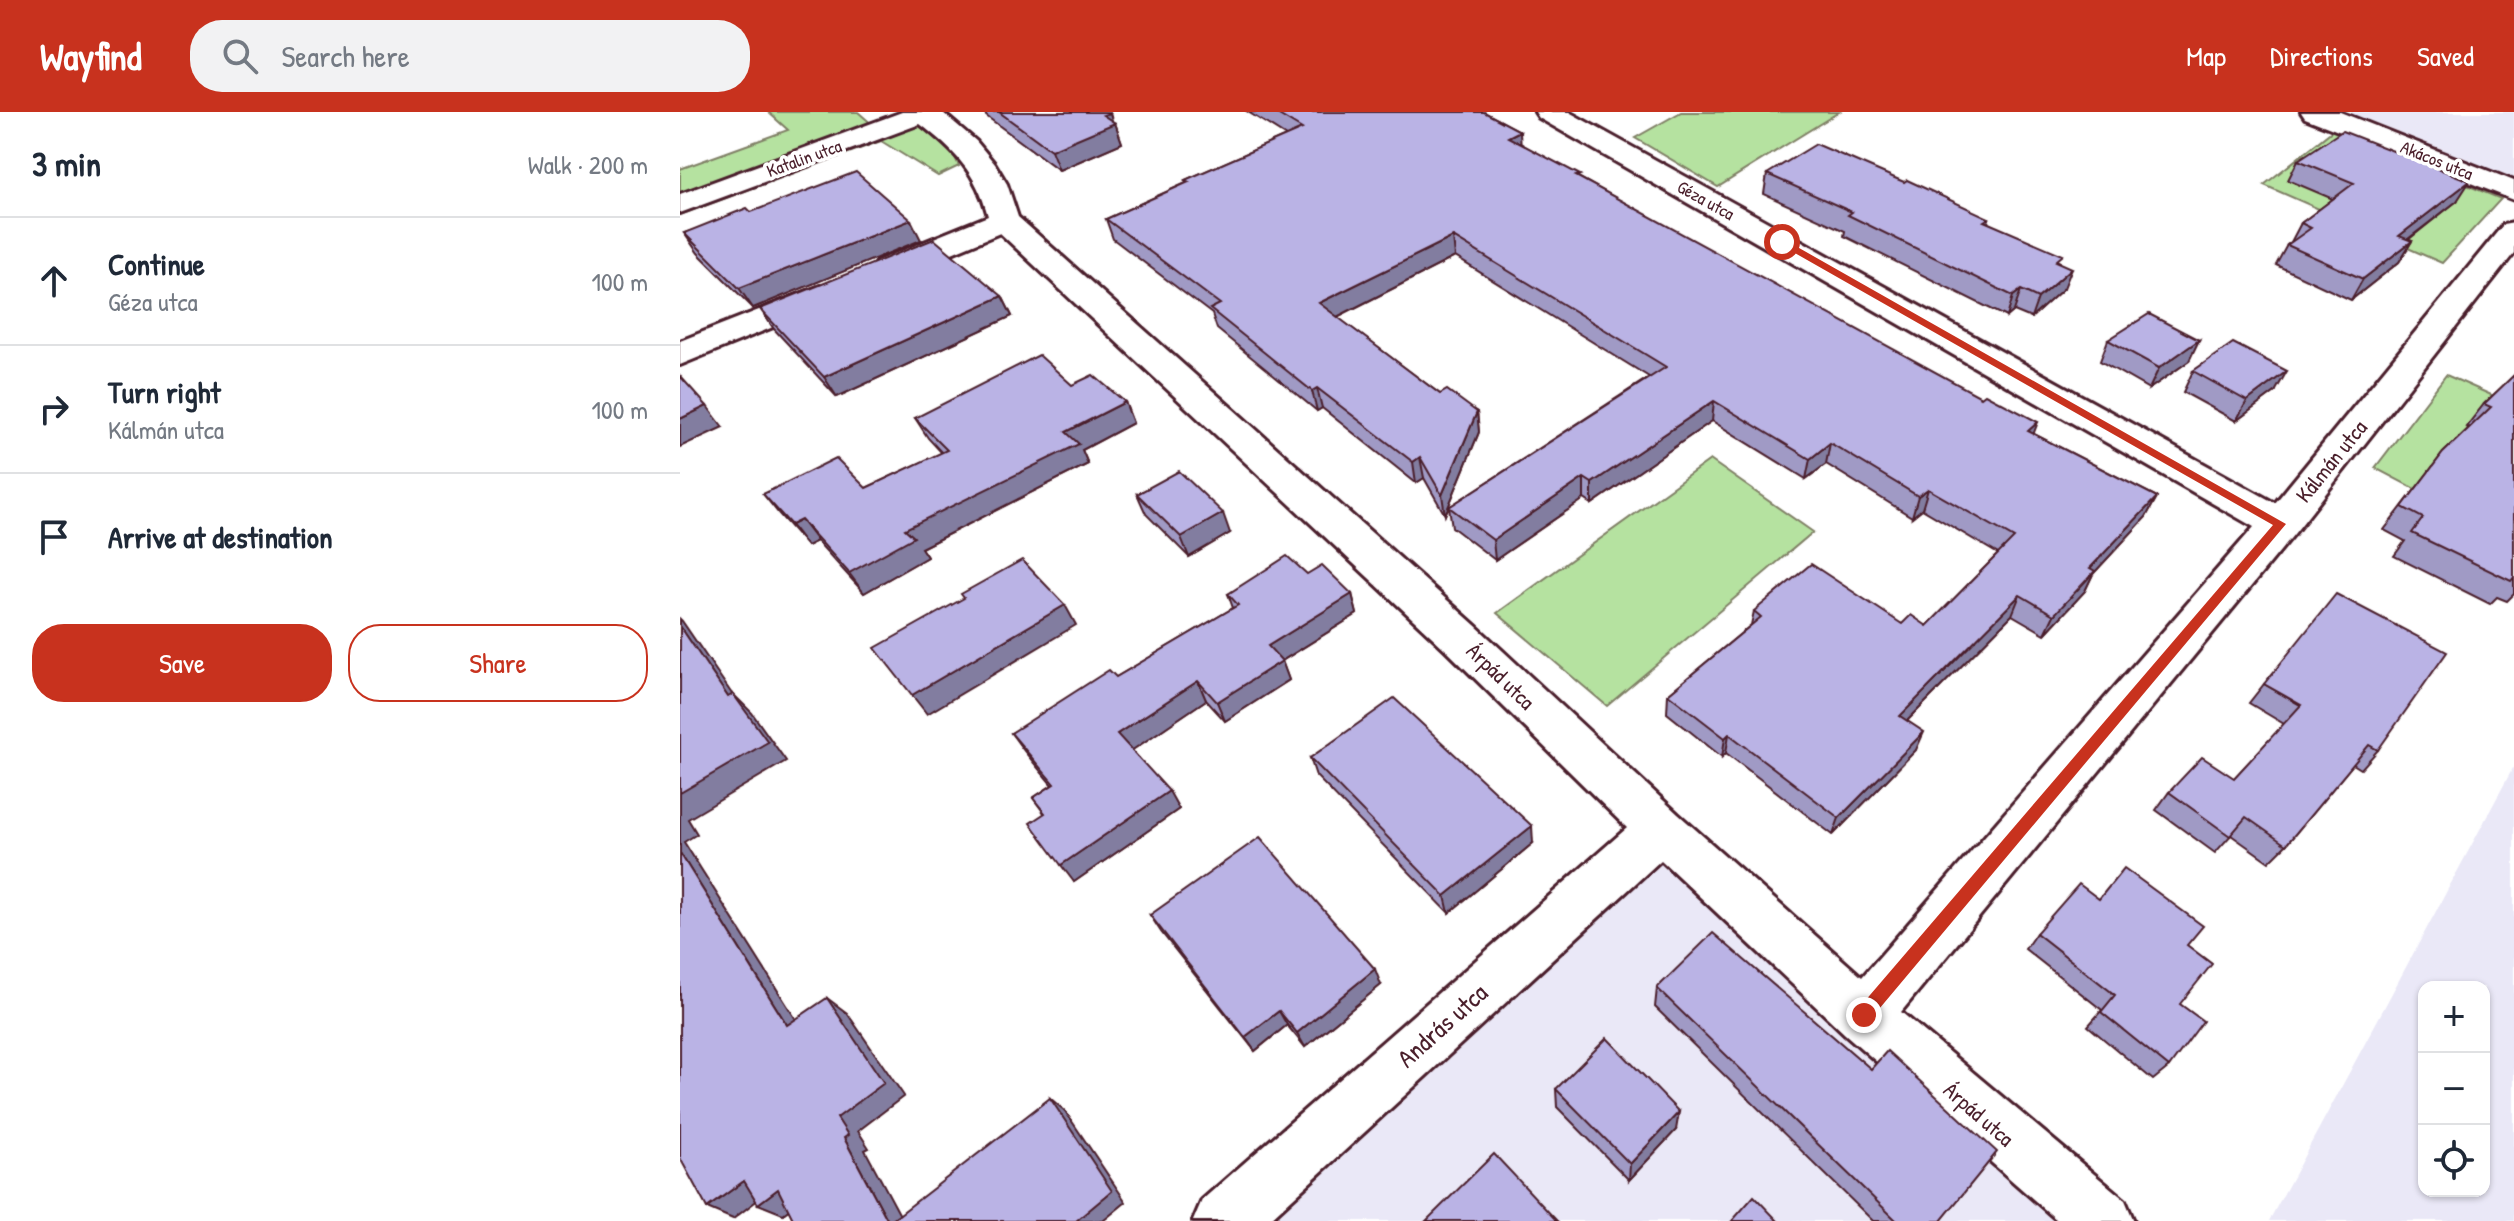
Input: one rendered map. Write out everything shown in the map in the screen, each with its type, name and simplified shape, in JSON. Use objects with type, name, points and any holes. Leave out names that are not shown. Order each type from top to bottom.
[{"type":"street","name":"Géza utca","points":[[1549,112],[2280,524]]},
{"type":"street","name":"Akácos utca","points":[[2315,112],[2514,191]]},
{"type":"street","name":"Katalin utca","points":[[680,204],[926,113]]},
{"type":"street","points":[[680,354],[1004,220],[993,181],[980,160],[926,113]]},
{"type":"street","name":"Árpád utca","points":[[1004,220],[1460,637],[1661,829],[1864,1015],[2104,1221]]},
{"type":"street","name":"Kálmán utca","points":[[1864,1015],[2280,524],[2514,232]]},
{"type":"street","name":"András utca","points":[[1223,1221],[1661,829]]},
{"type":"shaded area","points":[[2348,112],[2514,112],[2514,178]]},
{"type":"shaded area","points":[[2514,766],[2514,1221],[2269,1221]]},
{"type":"shaded area","points":[[1661,829],[2104,1221],[1223,1221]]},
{"type":"green space","points":[[768,112],[858,112],[874,126],[924,126],[952,151],[959,166],[938,176],[881,141],[680,215],[680,169],[788,130]]},
{"type":"green space","points":[[1681,112],[1839,112],[1718,187],[1635,138]]},
{"type":"green space","points":[[2333,130],[2501,199],[2442,263],[2264,185]]},
{"type":"green space","points":[[2446,375],[2514,405],[2514,541],[2375,468]]},
{"type":"green space","points":[[1710,460],[1813,532],[1607,706],[1497,613]]},
{"type":"building","points":[[999,112],[1109,112],[1103,115],[1115,123],[1051,150]]},
{"type":"building","points":[[1274,112],[1484,112],[1520,131],[1508,137],[1580,175],[1576,176],[1981,397],[1985,394],[2038,422],[2028,431],[2157,497],[2090,568],[2095,571],[2054,615],[2020,595],[1900,716],[1924,732],[1839,818],[1729,734],[1725,738],[1668,694],[1761,617],[1754,611],[1811,564],[1902,624],[1911,615],[1927,626],[2014,538],[1928,489],[1918,496],[1830,443],[1810,459],[1714,401],[1592,483],[1584,478],[1493,540],[1449,507],[1666,367],[1453,237],[1319,303],[1440,394],[1447,390],[1477,412],[1442,495],[1420,457],[1413,462],[1317,388],[1312,391],[1210,309],[1220,304],[1106,219],[1189,182],[1185,180],[1302,129]]},
{"type":"building","points":[[2342,131],[2470,181],[2399,236],[2412,241],[2363,279],[2287,245],[2311,228],[2301,223],[2354,183],[2298,160]]},
{"type":"building","points":[[1816,144],[1904,182],[1907,180],[1989,218],[1984,221],[2063,255],[2056,261],[2072,268],[2038,298],[2021,290],[2013,296],[1848,215],[1852,212],[1767,174]]},
{"type":"building","points":[[856,172],[911,220],[739,288],[684,233],[747,208],[751,212]]},
{"type":"building","points":[[934,239],[1002,296],[824,377],[760,309]]},
{"type":"building","points":[[2149,314],[2199,340],[2159,368],[2108,340]]},
{"type":"building","points":[[2233,343],[2287,371],[2247,401],[2193,371]]},
{"type":"building","points":[[1039,355],[1072,385],[1093,375],[1125,402],[1066,432],[1079,444],[905,529],[914,537],[849,573],[801,520],[791,525],[763,494],[836,458],[866,488],[947,450],[915,418]]},
{"type":"building","points":[[2514,375],[2514,577],[2511,581],[2412,533],[2423,518],[2402,507],[2443,453],[2491,407],[2484,404]]},
{"type":"building","points":[[680,376],[707,406],[680,419]]},
{"type":"building","points":[[1179,471],[1223,513],[1181,537],[1137,494]]},
{"type":"building","points":[[1287,556],[1307,574],[1322,565],[1352,594],[1268,646],[1282,661],[1217,702],[1198,681],[1117,734],[1169,791],[1061,865],[1030,823],[1045,813],[1033,798],[1054,784],[1011,733],[1109,670],[1116,677],[1238,605],[1228,594]]},
{"type":"building","points":[[1022,560],[1065,605],[912,695],[875,648],[964,598],[961,594]]},
{"type":"building","points":[[2336,594],[2447,652],[2378,750],[2369,745],[2286,845],[2246,817],[2230,836],[2169,792],[2202,757],[2234,778],[2301,705],[2264,684]]},
{"type":"building","points":[[680,626],[728,697],[733,694],[768,742],[680,793]]},
{"type":"building","points":[[1394,698],[1532,826],[1445,896],[1310,758]]},
{"type":"building","points":[[1260,837],[1375,969],[1297,1033],[1279,1011],[1245,1037],[1150,915]]},
{"type":"building","points":[[680,853],[787,1025],[827,998],[884,1083],[837,1118],[848,1135],[844,1138],[888,1221],[794,1221],[778,1189],[758,1204],[744,1181],[707,1208],[680,1158]]},
{"type":"building","points":[[2124,868],[2203,926],[2187,945],[2212,964],[2180,1004],[2203,1021],[2169,1067],[2101,1012],[2115,995],[2036,933],[2079,884],[2099,899]]},
{"type":"building","points":[[1713,933],[1871,1069],[1887,1051],[1997,1152],[1941,1221],[1897,1221],[1657,988]]},
{"type":"building","points":[[1607,1038],[1679,1112],[1630,1164],[1556,1089]]},
{"type":"building","points":[[1050,1098],[1112,1191],[1076,1221],[891,1221]]},
{"type":"building","points":[[1494,1154],[1557,1221],[1426,1221]]},
{"type":"building","points":[[1754,1196],[1778,1221],[1732,1221]]},
{"type":"route","points":[[1782,242],[2280,524],[1864,1015]]}]
